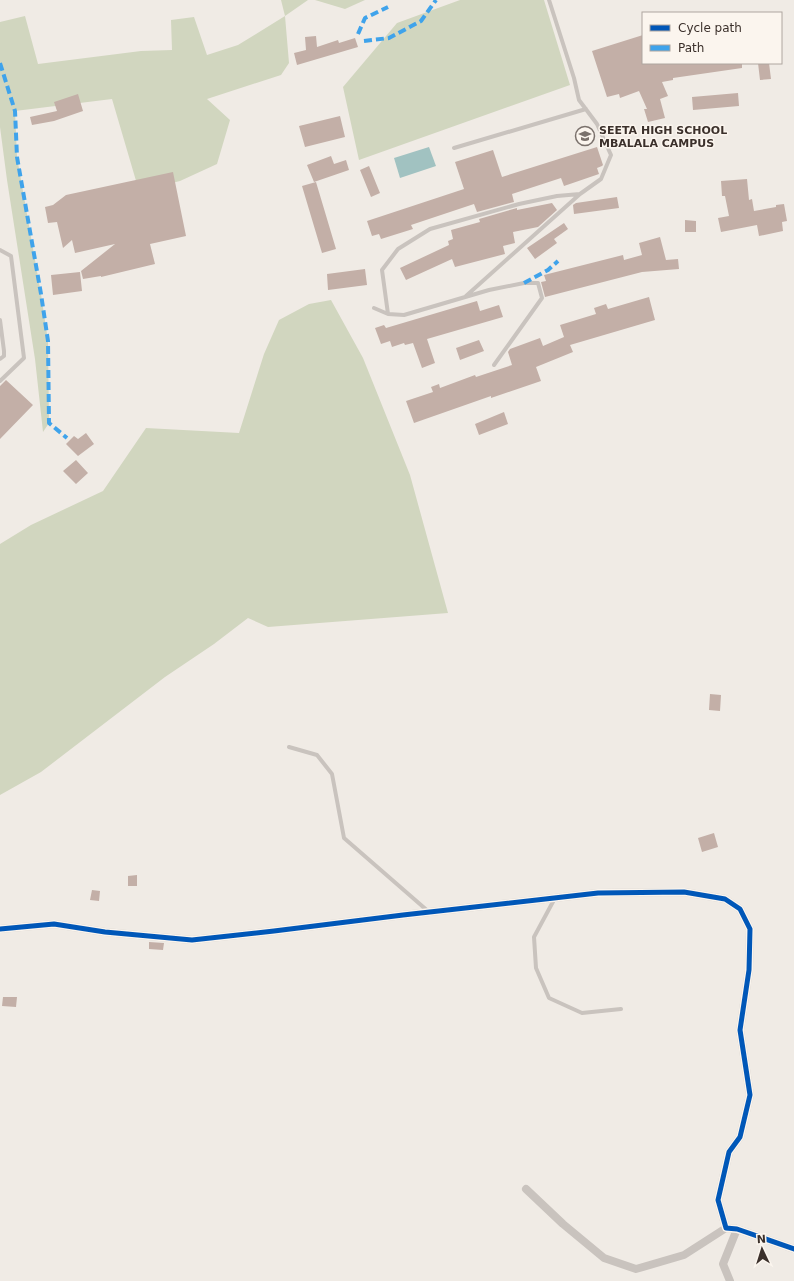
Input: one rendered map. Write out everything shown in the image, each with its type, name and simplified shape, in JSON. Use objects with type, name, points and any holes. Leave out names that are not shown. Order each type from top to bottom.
[{"type":"street","points":[[0,929],[54,924],[105,932],[192,940],[598,892],[684,892],[725,899],[740,909],[750,929],[749,970],[740,1030],[750,1096],[740,1137],[730,1152],[718,1200],[726,1228]]},
{"type":"street","points":[[526,1189],[563,1224],[604,1258],[636,1270],[684,1255],[726,1228],[736,1228],[794,1249]]},
{"type":"street","points":[[730,1281],[722,1264],[736,1228]]},
{"type":"lane","points":[[464,298],[580,194],[600,179],[611,155],[597,124],[579,100],[574,78],[549,0]]},
{"type":"lane","points":[[454,148],[586,109]]},
{"type":"lane","points":[[388,314],[382,270],[398,249],[417,237],[430,229],[519,204],[557,196],[580,194]]},
{"type":"lane","points":[[0,250],[11,256],[24,358],[0,381]]},
{"type":"lane","points":[[374,308],[388,314],[404,315],[489,290],[524,283],[538,283],[542,298],[494,365]]},
{"type":"lane","points":[[0,320],[4,351],[4,356],[0,359]]},
{"type":"lane","points":[[289,747],[317,755],[332,774],[344,838],[429,912]]},
{"type":"lane","points":[[555,898],[534,937],[536,968],[549,998],[582,1013],[621,1009]]},
{"type":"green space","points":[[281,0],[308,0],[285,16]]},
{"type":"green space","points":[[315,0],[365,0],[345,9]]},
{"type":"green space","points":[[460,0],[544,0],[570,85],[359,160],[343,87],[397,23]]},
{"type":"green space","points":[[25,16],[38,64],[141,51],[172,50],[171,20],[194,17],[207,55],[238,45],[285,16],[289,63],[281,75],[207,99],[230,120],[217,164],[180,181],[139,191],[112,99],[15,111],[17,157],[48,341],[49,423],[43,432],[35,359],[0,127],[0,22]]},
{"type":"green space","points":[[331,300],[363,358],[410,475],[448,613],[268,627],[248,618],[214,644],[165,677],[41,772],[0,795],[0,544],[31,525],[103,491],[146,428],[239,433],[264,354],[279,320],[309,304]]},
{"type":"water","points":[[429,147],[436,166],[400,178],[394,158]]},
{"type":"building","points":[[642,35],[642,64],[742,64],[742,68],[673,78],[673,80],[662,82],[668,96],[660,99],[665,118],[648,122],[644,109],[647,109],[639,91],[620,98],[619,94],[607,97],[592,51]]},
{"type":"building","points":[[316,36],[317,47],[338,40],[339,43],[355,38],[358,47],[297,65],[294,53],[306,50],[305,37]]},
{"type":"building","points":[[758,64],[769,64],[771,79],[760,80]]},
{"type":"building","points":[[738,93],[739,106],[693,110],[692,97]]},
{"type":"building","points":[[78,94],[83,111],[54,121],[32,125],[30,117],[57,111],[54,102]]},
{"type":"building","points":[[340,116],[345,137],[305,147],[299,126]]},
{"type":"building","points":[[597,147],[603,165],[597,168],[599,174],[564,186],[561,178],[512,194],[514,202],[477,212],[474,204],[411,225],[413,229],[381,239],[379,234],[372,236],[367,221],[464,189],[455,162],[493,150],[502,177]]},
{"type":"building","points":[[331,156],[334,164],[346,160],[349,170],[314,182],[307,165]]},
{"type":"building","points":[[369,166],[380,193],[371,197],[360,170]]},
{"type":"building","points":[[173,172],[186,236],[150,244],[155,264],[101,277],[83,279],[81,271],[115,244],[75,253],[72,240],[63,248],[57,222],[48,223],[45,207],[53,205],[66,195]]},
{"type":"building","points":[[747,179],[749,200],[752,199],[754,211],[784,204],[787,221],[782,222],[783,231],[759,236],[757,225],[721,232],[718,218],[729,216],[725,196],[722,196],[721,181]]},
{"type":"building","points":[[316,182],[336,249],[322,253],[302,186]]},
{"type":"building","points":[[617,197],[619,208],[574,214],[573,205],[576,203]]},
{"type":"building","points":[[552,203],[557,210],[538,227],[513,232],[515,243],[503,246],[505,254],[455,267],[452,259],[406,280],[400,268],[449,245],[448,241],[453,239],[451,230],[480,222],[479,219],[517,208],[517,210]]},
{"type":"building","points":[[685,220],[696,221],[696,232],[685,232]]},
{"type":"building","points":[[564,223],[568,229],[554,239],[557,243],[535,259],[527,248]]},
{"type":"building","points":[[660,237],[666,260],[678,259],[679,269],[642,272],[545,297],[541,282],[546,281],[544,275],[623,255],[624,260],[642,255],[639,243]]},
{"type":"building","points":[[365,269],[367,285],[328,290],[327,274]]},
{"type":"building","points":[[80,272],[82,291],[53,295],[51,275]]},
{"type":"building","points":[[649,297],[655,320],[570,345],[573,352],[536,367],[541,381],[491,398],[491,396],[414,423],[406,401],[433,392],[431,387],[439,384],[440,388],[475,375],[476,377],[512,365],[508,352],[510,349],[540,338],[543,346],[564,337],[560,325],[596,314],[594,308],[606,304],[608,309]]},
{"type":"building","points":[[477,301],[480,311],[499,305],[503,317],[427,339],[435,363],[422,368],[413,343],[405,345],[404,343],[392,347],[390,341],[381,344],[375,328],[384,325],[386,328]]},
{"type":"building","points":[[479,340],[484,351],[460,360],[456,348]]},
{"type":"building","points":[[6,380],[33,405],[0,439],[0,386]]},
{"type":"building","points":[[504,412],[508,424],[479,435],[475,424]]},
{"type":"building","points":[[86,433],[94,444],[78,456],[66,444],[74,436],[78,439]]},
{"type":"building","points":[[76,460],[88,473],[76,484],[63,471]]},
{"type":"building","points":[[710,694],[721,695],[720,711],[709,710]]},
{"type":"building","points":[[714,833],[718,847],[702,852],[698,838]]},
{"type":"building","points":[[137,875],[137,886],[128,886],[128,876]]},
{"type":"building","points":[[92,890],[100,891],[99,901],[90,900]]},
{"type":"building","points":[[149,942],[164,943],[163,950],[149,949]]},
{"type":"building","points":[[3,997],[17,997],[16,1007],[2,1006]]},
{"type":"marked path","points":[[364,41],[389,38],[421,21],[436,0]]},
{"type":"marked path","points":[[358,34],[365,18],[388,7]]},
{"type":"marked path","points":[[0,63],[15,111],[17,157],[48,341],[49,423],[67,438]]},
{"type":"marked path","points":[[524,283],[548,270],[558,261]]},
{"type":"cycle path","points":[[0,929],[54,924],[105,932],[192,940],[598,893],[684,892],[725,899],[740,909],[750,929],[749,970],[740,1030],[750,1095],[740,1137],[729,1152],[718,1200],[726,1228],[737,1229],[794,1249]]},
{"type":"place","name":"SEETA HIGH SCHOOL MBALALA CAMPUS","points":[[585,136]]}]
